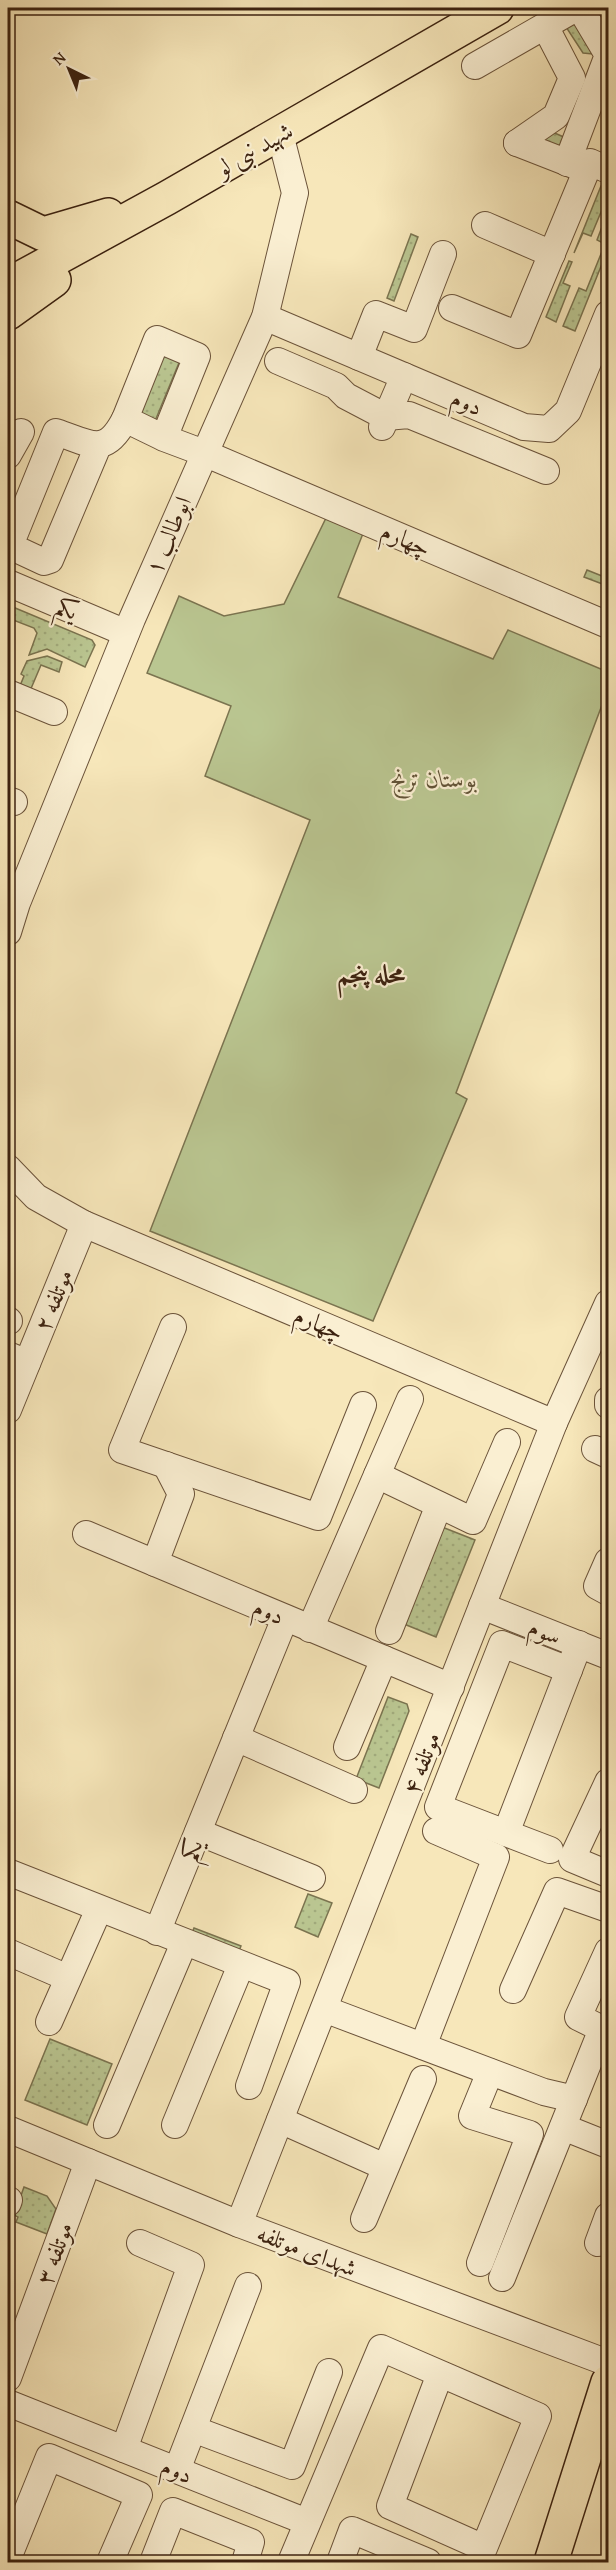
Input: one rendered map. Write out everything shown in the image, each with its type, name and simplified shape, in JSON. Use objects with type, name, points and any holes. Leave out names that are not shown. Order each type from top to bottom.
[{"type":"main road","name":"شهید نبی لو","points":[[8,285],[280,134],[497,8]]},
{"type":"main road","points":[[8,217],[43,234],[167,198]]},
{"type":"main road","points":[[8,313],[167,198]]},
{"type":"main road","points":[[551,2562],[609,2382]]},
{"type":"street","points":[[452,308],[518,335],[587,168],[608,55],[578,8],[475,66]]},
{"type":"street","points":[[545,26],[572,78],[556,116],[517,143],[587,168]]},
{"type":"street","name":"ابوطالب ۱","points":[[8,932],[12,901],[204,453],[266,317],[295,193],[280,134]]},
{"type":"street","points":[[485,225],[552,254]]},
{"type":"street","points":[[359,357],[376,314],[414,329],[443,254]]},
{"type":"street","name":"دوم","points":[[266,317],[524,427],[549,429],[568,411],[609,314]]},
{"type":"street","points":[[98,446],[50,560],[44,562],[14,548],[11,543],[56,432],[98,446],[117,434],[157,339],[197,356],[164,438]]},
{"type":"street","points":[[278,361],[336,386],[346,396],[384,422],[409,416],[546,471]]},
{"type":"street","points":[[384,422],[404,376]]},
{"type":"street","name":"چهارم","points":[[124,419],[164,438],[606,617]]},
{"type":"street","points":[[8,455],[21,432]]},
{"type":"street","name":"یکم","points":[[8,583],[126,633]]},
{"type":"street","points":[[8,693],[54,712]]},
{"type":"street","points":[[8,1168],[36,1197],[84,1224]]},
{"type":"street","name":"چهارم","points":[[84,1224],[555,1423]]},
{"type":"street","name":"موتلفه ۲","points":[[8,1410],[17,1359],[84,1224]]},
{"type":"street","name":"موتلفه ۴","points":[[239,2224],[555,1423],[609,1303]]},
{"type":"street","points":[[174,1327],[122,1450],[318,1517],[363,1404]]},
{"type":"street","points":[[310,1629],[410,1399]]},
{"type":"street","points":[[609,1400],[607,1404],[609,1405]]},
{"type":"street","points":[[376,1475],[473,1521],[507,1442]]},
{"type":"street","points":[[155,1563],[181,1494],[166,1465]]},
{"type":"street","points":[[389,1631],[439,1505]]},
{"type":"street","name":"دوم","points":[[86,1534],[451,1687]]},
{"type":"street","points":[[609,1561],[597,1586],[609,1592]]},
{"type":"street","name":"سوم","points":[[482,1606],[608,1654]]},
{"type":"street","name":"یکم","points":[[157,1932],[285,1618]]},
{"type":"street","points":[[549,1850],[438,1807],[502,1644],[569,1670]]},
{"type":"street","points":[[506,1833],[579,1644]]},
{"type":"street","points":[[347,1747],[384,1659]]},
{"type":"street","points":[[236,1738],[354,1791]]},
{"type":"street","points":[[609,1782],[572,1859],[609,1874]]},
{"type":"street","points":[[423,2046],[496,1857],[436,1831]]},
{"type":"street","points":[[198,1832],[312,1878]]},
{"type":"street","points":[[8,1872],[287,1982],[249,2086]]},
{"type":"street","points":[[513,1990],[557,1891],[609,1909]]},
{"type":"street","points":[[49,2022],[99,1909]]},
{"type":"street","points":[[107,2125],[184,1943]]},
{"type":"street","points":[[502,2278],[602,2029],[578,2017],[609,1951]]},
{"type":"street","points":[[8,1952],[68,1978]]},
{"type":"street","points":[[174,2126],[241,1965]]},
{"type":"street","points":[[324,2009],[544,2092],[573,2099]]},
{"type":"street","points":[[480,2263],[530,2134],[472,2115],[490,2072]]},
{"type":"street","points":[[364,2219],[423,2079]]},
{"type":"street","points":[[280,2120],[385,2167]]},
{"type":"street","points":[[563,2127],[609,2145]]},
{"type":"street","name":"شهدای موتلفه","points":[[8,2128],[239,2224],[609,2363]]},
{"type":"street","name":"موتلفه ۳","points":[[8,2378],[88,2162]]},
{"type":"street","points":[[598,2243],[609,2216]]},
{"type":"street","points":[[124,2449],[191,2265],[140,2243]]},
{"type":"street","points":[[177,2470],[248,2286]]},
{"type":"street","points":[[291,2562],[381,2348],[538,2416],[484,2548],[390,2506],[440,2374]]},
{"type":"street","points":[[193,2428],[292,2466],[329,2372]]},
{"type":"street","name":"دوم","points":[[8,2403],[307,2522]]},
{"type":"street","points":[[86,2473],[99,2439]]},
{"type":"street","points":[[8,2558],[49,2457],[139,2495],[110,2562]]},
{"type":"street","points":[[153,2562],[173,2511],[251,2542],[244,2562]]},
{"type":"street","points":[[340,2562],[352,2530],[428,2562]]},
{"type":"green space","points":[[575,19],[596,51],[593,54],[583,53],[566,27]]},
{"type":"green space","points":[[550,131],[566,138],[561,151],[532,138]]},
{"type":"green space","points":[[607,181],[608,201],[606,200],[591,236],[583,233],[574,253],[601,186]]},
{"type":"green space","points":[[608,211],[608,249],[575,331],[563,326],[579,288],[586,291],[605,244],[597,240]]},
{"type":"green space","points":[[411,234],[418,237],[394,301],[387,298]]},
{"type":"green space","points":[[569,261],[572,262],[563,283],[570,286],[556,322],[546,317]]},
{"type":"green space","points":[[165,345],[183,353],[153,426],[139,413]]},
{"type":"green space","name":"بوستان ترنج","points":[[327,516],[364,531],[338,597],[493,659],[508,630],[608,672],[608,689],[456,1093],[467,1099],[373,1321],[150,1231],[310,820],[205,776],[231,706],[147,673],[179,596],[224,616],[284,604]]},
{"type":"green space","points":[[587,570],[607,578],[605,585],[584,577]]},
{"type":"green space","points":[[8,605],[92,640],[95,645],[85,667],[47,649],[29,655],[37,633],[34,628],[8,618]]},
{"type":"green space","points":[[47,656],[62,662],[59,672],[41,665],[27,698],[17,693],[24,676],[21,674],[27,661]]},
{"type":"green space","points":[[442,1527],[475,1540],[436,1637],[404,1624]]},
{"type":"green space","points":[[388,1697],[407,1704],[409,1711],[379,1788],[356,1779]]},
{"type":"green space","points":[[308,1894],[332,1903],[318,1937],[295,1927]]},
{"type":"green space","points":[[194,1928],[241,1946],[237,1956],[190,1938]]},
{"type":"green space","points":[[50,2039],[112,2064],[87,2125],[25,2100]]},
{"type":"green space","points":[[24,2187],[47,2196],[56,2209],[47,2234],[16,2222],[18,2217],[14,2215]]},
{"type":"district","name":"محله پنجم","points":[[371,973]]}]
